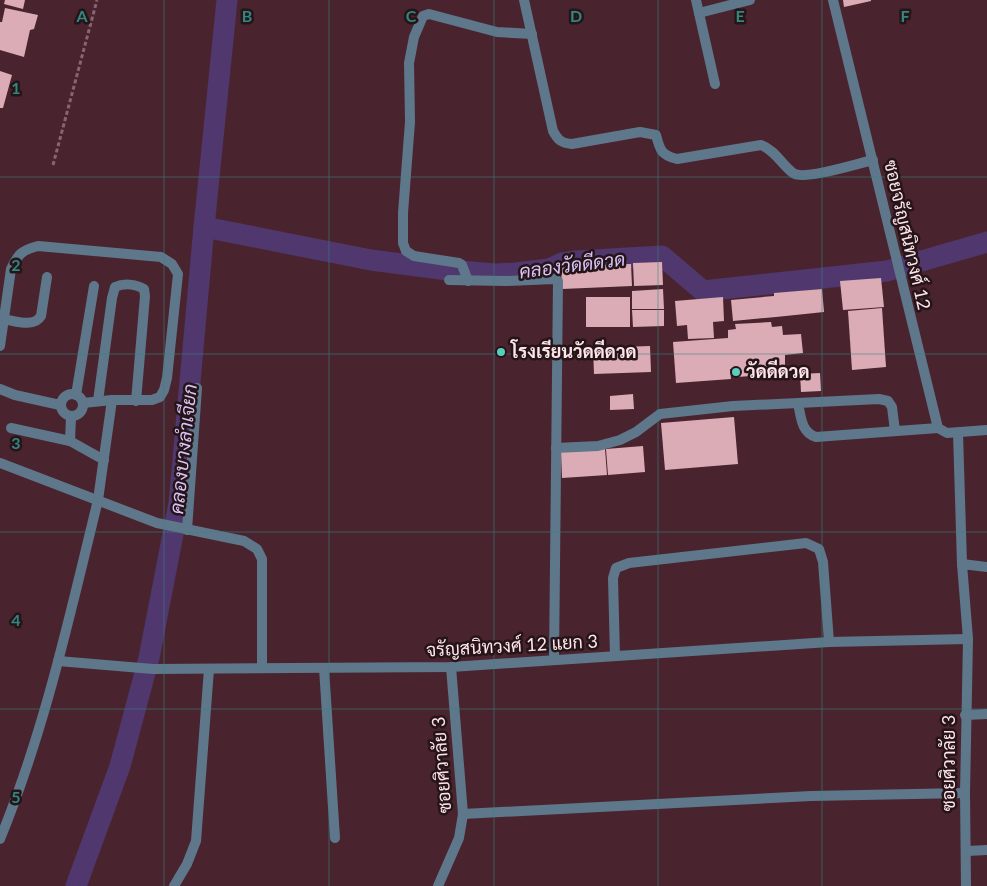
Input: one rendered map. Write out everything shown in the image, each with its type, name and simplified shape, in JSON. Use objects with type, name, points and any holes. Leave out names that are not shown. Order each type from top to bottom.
[{"type":"street","points":[[524,0],[553,131],[558,140],[572,144],[647,132],[656,135],[660,150],[667,157],[677,159],[761,146],[767,148],[794,174],[805,176],[873,160]]},
{"type":"street","points":[[696,0],[715,84]]},
{"type":"street","points":[[699,13],[750,0]]},
{"type":"street","name":"ซอยจรัญสนิทวงศ์ 12","points":[[833,0],[938,428]]},
{"type":"street","points":[[467,279],[462,265],[456,262],[414,256],[406,251],[403,243],[403,213],[410,122],[409,63],[414,36],[423,16],[429,14],[492,31],[532,34]]},
{"type":"street","points":[[0,346],[11,269],[16,258],[25,249],[38,246],[161,257],[172,264],[178,274],[167,378],[164,390],[160,396],[152,400],[136,401],[98,401],[80,398],[71,394],[65,395],[60,405],[62,411],[71,417]]},
{"type":"street","points":[[3,319],[34,323],[38,321],[41,316],[47,277]]},
{"type":"street","points":[[448,280],[558,280],[554,660]]},
{"type":"street","points":[[98,401],[112,298],[115,287],[122,284],[144,288],[145,296],[136,401]]},
{"type":"street","points":[[71,417],[81,413],[80,398],[94,286]]},
{"type":"street","points":[[184,529],[197,388]]},
{"type":"street","points":[[0,389],[60,405]]},
{"type":"street","points":[[556,448],[598,446],[620,440],[636,432],[660,414],[733,406],[880,399],[888,401],[892,407],[895,431]]},
{"type":"street","points":[[0,838],[17,797],[58,661],[98,500],[112,400]]},
{"type":"street","points":[[798,403],[804,429],[808,434],[816,437],[938,428],[947,434],[987,430]]},
{"type":"street","points":[[70,441],[71,417]]},
{"type":"street","points":[[11,428],[70,441],[104,460]]},
{"type":"street","name":"ซอยศิวาลัย 3","points":[[958,433],[962,564],[968,639],[965,715],[966,886]]},
{"type":"street","points":[[0,463],[157,523],[244,541],[258,548],[262,560],[262,668]]},
{"type":"street","points":[[615,656],[613,578],[616,568],[629,563],[806,543],[819,549],[823,562],[829,642]]},
{"type":"street","points":[[962,564],[987,567]]},
{"type":"street","name":"จรัญสนิทวงศ์ 12 แยก 3","points":[[58,661],[153,669],[451,667],[829,642],[968,639]]},
{"type":"street","name":"ซอยศิวาลัย 3","points":[[438,886],[459,838],[463,814],[451,667]]},
{"type":"street","points":[[324,668],[335,838]]},
{"type":"street","points":[[174,886],[188,864],[196,841],[209,669]]},
{"type":"street","points":[[965,715],[987,714]]},
{"type":"street","points":[[463,814],[811,796],[965,793]]},
{"type":"street","points":[[967,851],[987,850]]},
{"type":"path","points":[[53,165],[97,0]]},
{"type":"building","points":[[5,0],[25,0],[23,9],[4,4]]},
{"type":"building","points":[[843,0],[871,0],[871,1],[844,7]]},
{"type":"building","points":[[5,8],[38,15],[34,29],[30,30],[24,57],[0,50],[0,22],[2,22]]},
{"type":"building","points":[[0,71],[12,75],[3,108],[0,108]]},
{"type":"building","points":[[662,262],[663,285],[634,286],[633,263]]},
{"type":"building","points":[[631,264],[632,286],[562,289],[561,266]]},
{"type":"building","points":[[881,278],[884,307],[843,310],[840,281]]},
{"type":"building","points":[[663,289],[664,309],[632,309],[632,291]]},
{"type":"building","points":[[822,289],[824,312],[733,321],[731,300],[774,296],[774,293]]},
{"type":"building","points":[[586,297],[630,297],[630,327],[586,327]]},
{"type":"building","points":[[723,297],[724,321],[713,322],[714,338],[688,339],[687,325],[677,326],[675,301]]},
{"type":"building","points":[[882,308],[886,367],[852,370],[848,311]]},
{"type":"building","points":[[632,310],[664,310],[664,326],[633,327]]},
{"type":"building","points":[[771,322],[772,327],[782,326],[783,335],[801,334],[803,353],[785,355],[785,366],[780,367],[780,374],[737,377],[737,369],[730,369],[731,379],[676,383],[673,342],[728,338],[728,330],[736,329],[735,324]]},
{"type":"building","points":[[650,346],[651,372],[594,374],[593,348]]},
{"type":"building","points":[[820,373],[821,391],[801,392],[800,374]]},
{"type":"building","points":[[633,394],[634,409],[610,410],[610,396]]},
{"type":"building","points":[[734,417],[738,464],[665,470],[661,423]]},
{"type":"building","points":[[643,446],[645,472],[608,475],[606,449]]},
{"type":"building","points":[[605,449],[607,475],[562,478],[561,452]]},
{"type":"waterway","name":"คลองบางลำเจียก","points":[[76,886],[120,766],[149,658],[179,503],[227,0]]},
{"type":"waterway","name":"คลองวัดดีดวด","points":[[204,227],[371,260],[495,274],[549,269],[562,263],[576,261],[662,256],[703,291],[887,271],[987,242]]},
{"type":"place","name":"โรงเรียนวัดดีดวด","points":[[501,352]]},
{"type":"place","name":"วัดดีดวด","points":[[736,372]]}]
